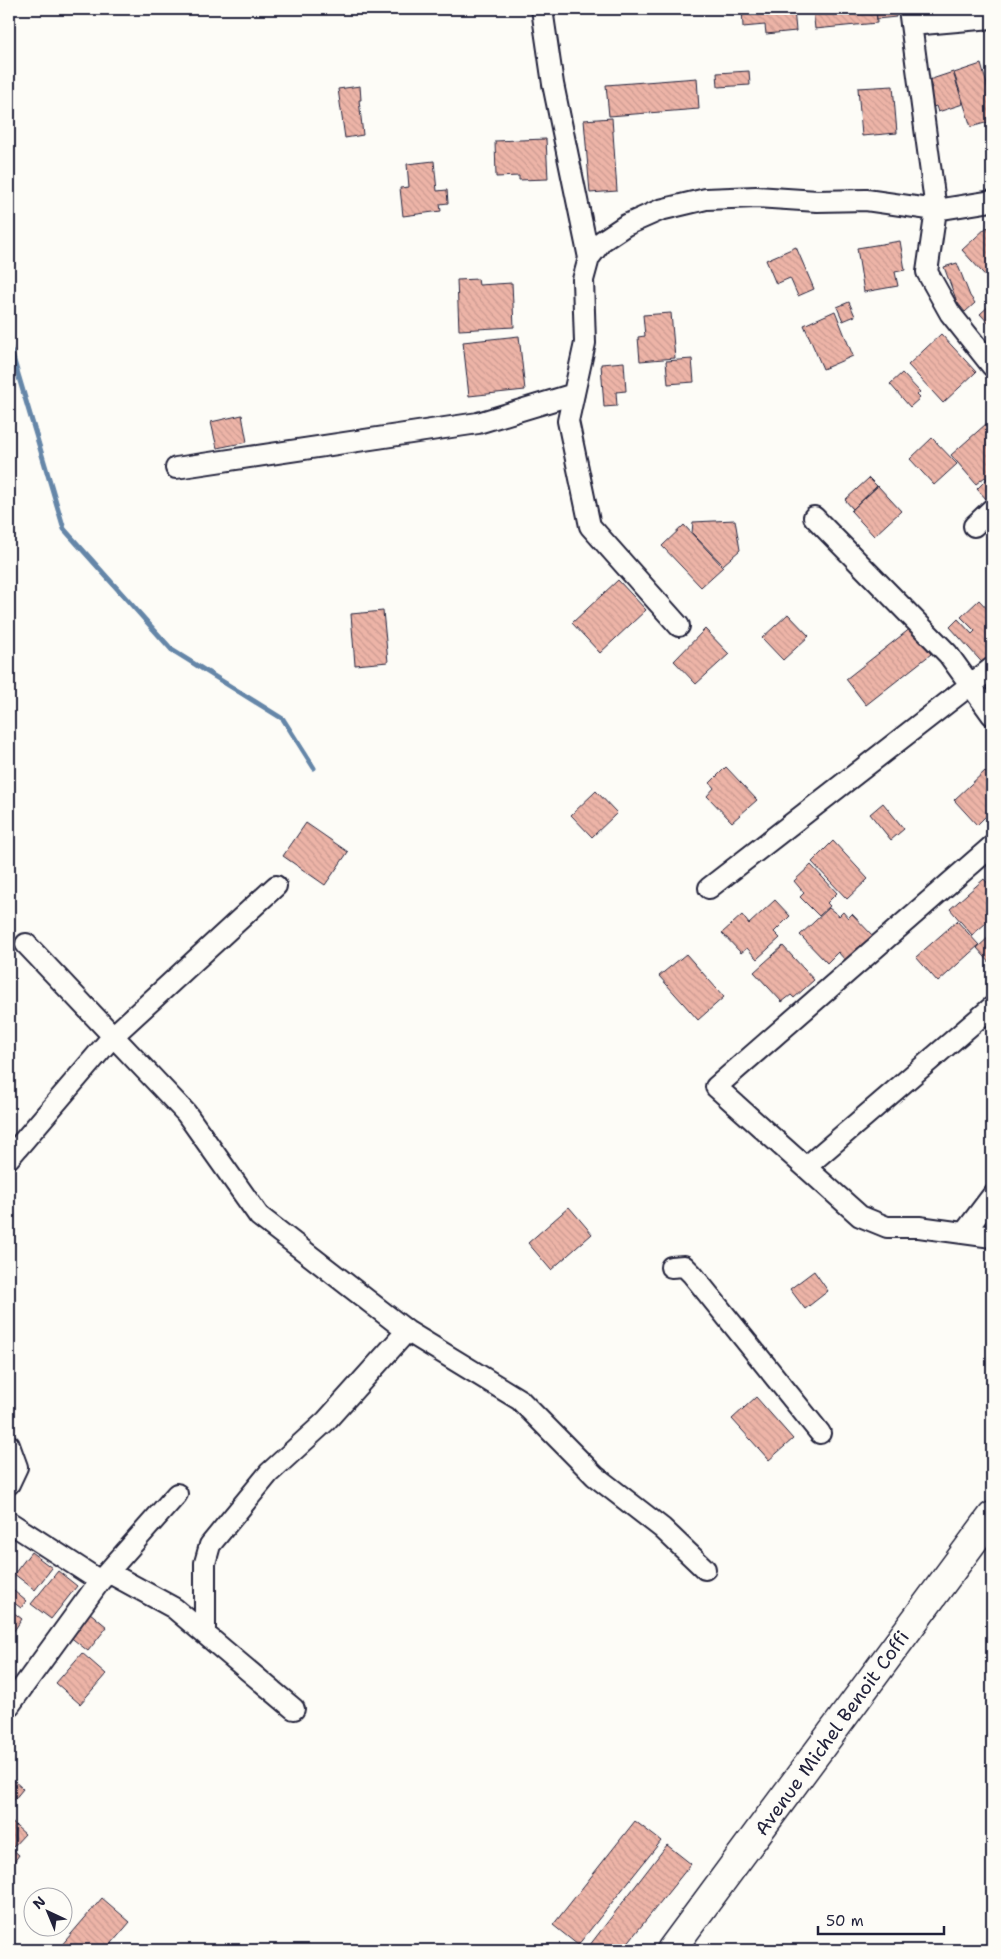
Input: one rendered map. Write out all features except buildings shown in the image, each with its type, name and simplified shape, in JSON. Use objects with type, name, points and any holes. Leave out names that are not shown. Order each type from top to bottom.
[{"type":"street","points":[[542,9],[553,84],[589,258]]},
{"type":"street","points":[[992,18],[910,17],[936,210],[927,272],[950,313],[992,366]]},
{"type":"street","points":[[679,626],[590,526],[568,421],[585,344],[583,280],[589,258],[602,241],[626,225],[660,210],[706,199],[756,197],[817,201],[866,200],[936,210],[992,201]]},
{"type":"street","points":[[176,468],[478,423],[574,394]]},
{"type":"street","points":[[974,526],[992,509]]},
{"type":"street","points":[[814,517],[948,654],[992,715]]},
{"type":"street","points":[[709,888],[992,668]]},
{"type":"street","points":[[992,846],[716,1087],[860,1216],[887,1226],[919,1227],[992,1237]]},
{"type":"street","points":[[9,1158],[113,1036],[276,886]]},
{"type":"street","points":[[26,944],[186,1113],[259,1216],[408,1330],[520,1400],[595,1476],[662,1528],[705,1569]]},
{"type":"street","points":[[806,1167],[992,1007]]},
{"type":"street","points":[[964,1233],[992,1196]]},
{"type":"street","points":[[671,1267],[684,1266],[692,1274],[820,1434]]},
{"type":"street","points":[[205,1633],[205,1563],[210,1545],[269,1473],[326,1421],[408,1330]]},
{"type":"street","points":[[9,1445],[17,1467],[9,1484]]},
{"type":"street","points":[[9,1706],[104,1577],[177,1494]]},
{"type":"street","name":"Avenue Michel Benoit Coffi","points":[[671,1950],[992,1516]]},
{"type":"street","points":[[9,1522],[104,1577],[174,1608],[294,1709]]},
{"type":"waterway","points":[[9,344],[64,529],[172,650],[283,719],[314,768]]}]
